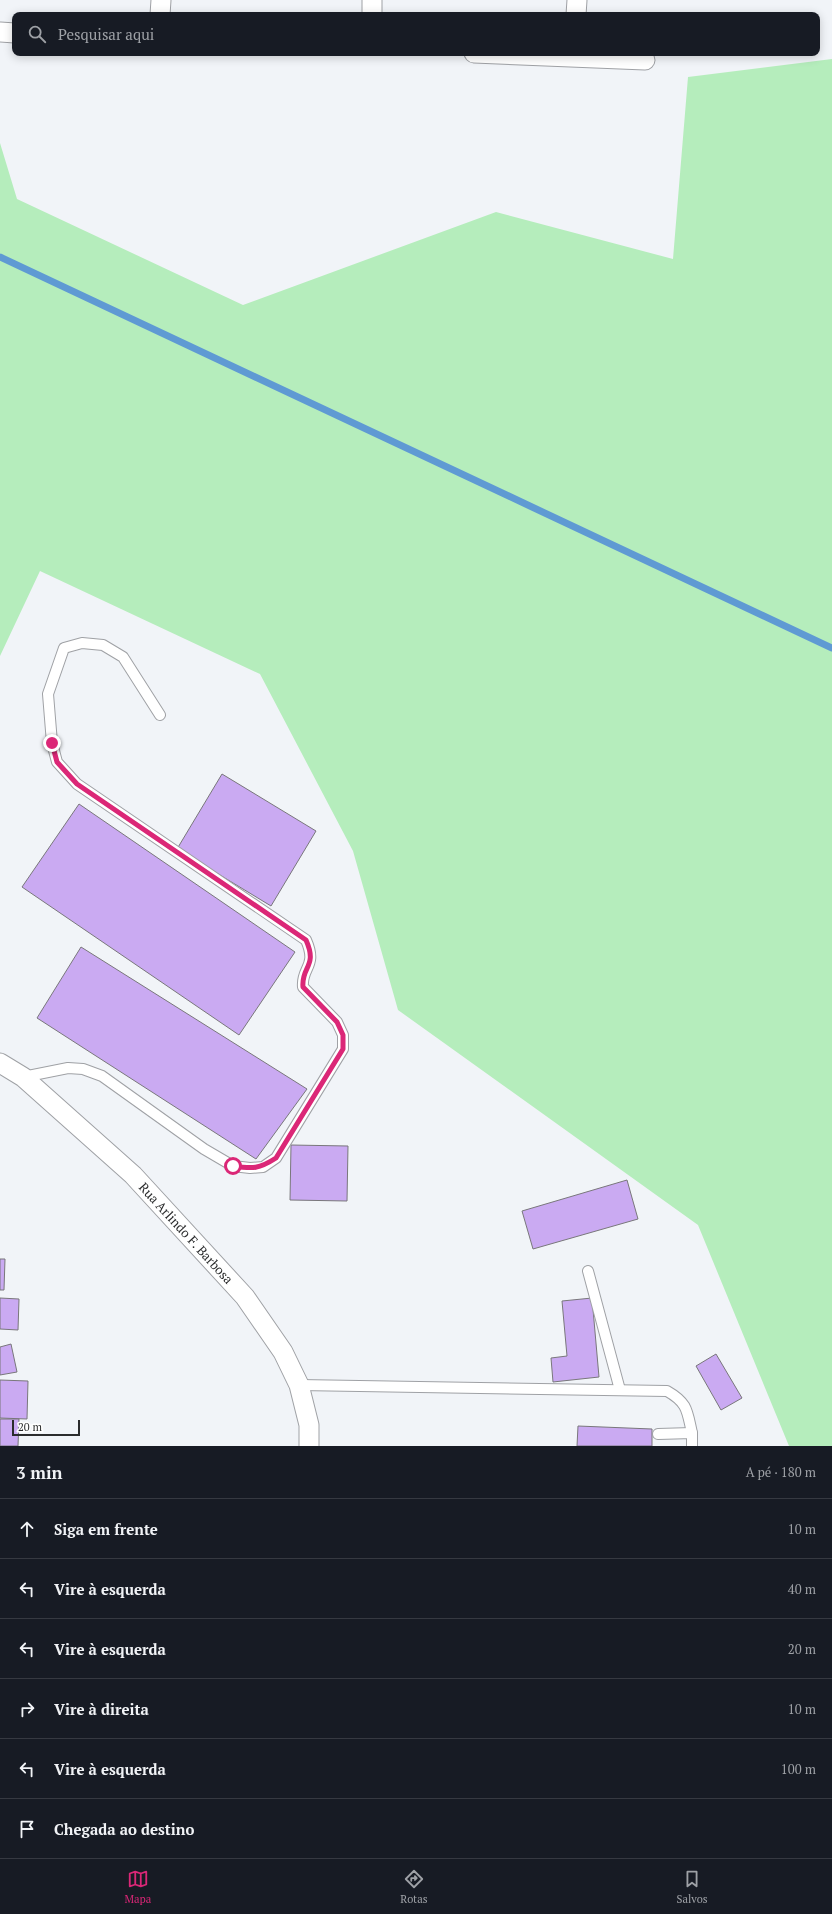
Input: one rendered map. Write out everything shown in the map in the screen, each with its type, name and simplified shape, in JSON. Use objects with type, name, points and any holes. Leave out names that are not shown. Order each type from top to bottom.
[{"type":"street","points":[[160,12],[161,0]]},
{"type":"street","points":[[372,0],[372,12]]},
{"type":"street","points":[[576,12],[577,0]]},
{"type":"street","points":[[0,32],[12,33]]},
{"type":"street","points":[[589,56],[645,60]]},
{"type":"street","name":"Rua Arlindo F. Barbosa","points":[[0,1063],[23,1077],[133,1175],[245,1297],[283,1352],[299,1385],[309,1425],[309,1446]]},
{"type":"lane","points":[[23,1077],[68,1068],[83,1069],[102,1076],[204,1149],[233,1166],[250,1168],[263,1166],[276,1158],[343,1049],[343,1035],[337,1022],[303,987],[302,981],[311,962],[311,951],[306,940],[77,784],[57,762],[52,743],[48,694],[64,648],[82,643],[104,645],[122,656],[160,715]]},
{"type":"lane","points":[[588,1271],[620,1390]]},
{"type":"lane","points":[[299,1385],[667,1391],[680,1398],[687,1409],[692,1433],[692,1446]]},
{"type":"lane","points":[[658,1434],[692,1433]]},
{"type":"green space","points":[[832,59],[832,1446],[789,1446],[698,1225],[398,1010],[353,851],[260,674],[40,571],[0,656],[0,143],[17,199],[243,305],[496,212],[673,259],[688,77]]},
{"type":"building","points":[[222,774],[316,831],[271,906],[177,849]]},
{"type":"building","points":[[79,804],[295,952],[239,1035],[22,887]]},
{"type":"building","points":[[81,947],[307,1089],[256,1159],[37,1018]]},
{"type":"building","points":[[291,1145],[348,1146],[347,1201],[290,1200]]},
{"type":"building","points":[[627,1180],[638,1219],[533,1249],[522,1211]]},
{"type":"building","points":[[0,1259],[5,1259],[4,1290],[0,1290]]},
{"type":"building","points":[[0,1298],[19,1299],[18,1330],[0,1329]]},
{"type":"building","points":[[592,1298],[599,1377],[553,1382],[551,1358],[567,1356],[562,1301]]},
{"type":"building","points":[[11,1344],[17,1372],[0,1375],[0,1347]]},
{"type":"building","points":[[716,1354],[742,1398],[721,1410],[696,1366]]},
{"type":"building","points":[[0,1380],[28,1381],[27,1419],[0,1418]]},
{"type":"building","points":[[0,1419],[19,1419],[18,1446],[0,1446]]},
{"type":"building","points":[[578,1426],[652,1429],[652,1446],[577,1446]]},
{"type":"waterway","points":[[0,257],[832,648]]},
{"type":"route","points":[[52,743],[57,762],[77,784],[306,940],[311,951],[311,962],[302,981],[303,987],[337,1022],[343,1035],[343,1049],[276,1158],[263,1166],[250,1168],[233,1166]]}]
